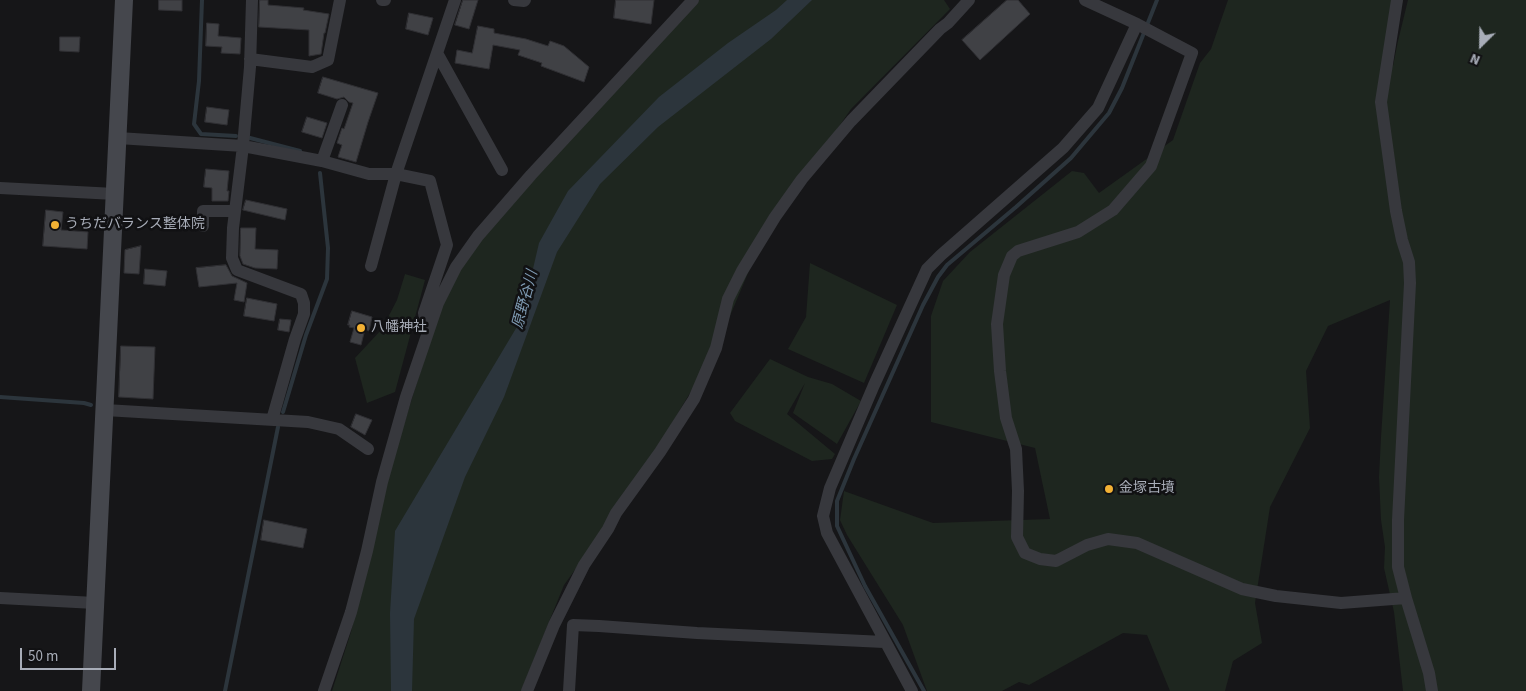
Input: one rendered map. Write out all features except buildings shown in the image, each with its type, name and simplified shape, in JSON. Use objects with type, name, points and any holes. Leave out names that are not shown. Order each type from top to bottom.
[{"type":"street","points":[[91,691],[124,0]]},
{"type":"street","points":[[252,0],[250,59],[232,258],[237,270],[301,294],[304,303],[304,314],[272,420]]},
{"type":"street","points":[[250,59],[312,67],[328,60],[340,0]]},
{"type":"street","points":[[371,266],[396,174],[455,0]]},
{"type":"street","points":[[514,0],[525,0]]},
{"type":"street","points":[[324,691],[351,612],[382,482],[406,397],[438,303],[456,267],[478,236],[531,175],[694,0]]},
{"type":"street","points":[[527,691],[554,626],[584,565],[608,529],[616,513],[660,452],[694,399],[716,348],[728,299],[742,271],[775,216],[802,179],[851,121],[969,0]]},
{"type":"street","points":[[1085,0],[1192,53],[1150,166],[1113,210],[1078,232],[1018,251],[1012,256],[1004,276],[997,324],[1000,371],[1006,418],[1016,449],[1018,491],[1017,536],[1025,553],[1040,559],[1056,561],[1087,544],[1108,539],[1137,543],[1242,589],[1276,596],[1340,603],[1406,598]]},
{"type":"street","points":[[1397,0],[1381,102],[1396,211],[1409,262],[1410,283],[1398,520],[1398,567],[1429,672],[1432,691]]},
{"type":"street","points":[[912,691],[827,533],[823,516],[830,488],[927,269],[1063,148],[1098,108],[1136,24]]},
{"type":"street","points":[[437,53],[502,170]]},
{"type":"street","points":[[322,160],[342,105]]},
{"type":"street","points":[[118,138],[243,146],[322,160],[369,174],[396,174],[430,181],[447,245],[424,313],[427,333]]},
{"type":"street","points":[[0,188],[115,194]]},
{"type":"street","points":[[203,226],[203,211],[235,211]]},
{"type":"street","points":[[105,410],[308,422],[339,429],[368,449]]},
{"type":"street","points":[[0,598],[95,603]]},
{"type":"street","points":[[569,691],[573,625],[884,642]]},
{"type":"street","points":[[317,691],[335,658]]},
{"type":"shaded area","points":[[693,0],[944,0],[950,9],[851,109],[764,235],[716,349],[630,494],[564,585],[521,691],[332,691],[351,632],[385,484],[450,278],[490,222]]},
{"type":"shaded area","points":[[1228,0],[1403,0],[1392,46],[1393,66],[1408,0],[1526,0],[1526,691],[1403,691],[1394,612],[1384,568],[1385,547],[1381,520],[1379,477],[1390,300],[1328,326],[1306,371],[1310,428],[1270,507],[1255,603],[1262,643],[1233,661],[1225,691],[1170,691],[1147,635],[1123,633],[1029,685],[1019,682],[1002,691],[927,691],[903,625],[847,535],[840,520],[844,491],[933,523],[1050,519],[1035,448],[931,422],[931,316],[943,281],[970,252],[1072,171],[1084,173],[1099,193],[1173,140],[1200,63],[1211,49]]},
{"type":"shaded area","points":[[810,263],[897,305],[864,383],[788,349],[806,317]]},
{"type":"shaded area","points":[[405,274],[425,280],[395,392],[367,403],[355,358],[382,329],[397,300]]},
{"type":"shaded area","points":[[770,359],[808,377],[832,384],[861,401],[837,444],[793,413],[805,383],[787,414],[835,454],[832,459],[812,461],[735,421],[730,413]]},
{"type":"water","name":"原野谷川","points":[[787,0],[812,0],[771,39],[658,127],[600,184],[557,252],[504,397],[465,477],[414,619],[412,691],[391,691],[390,613],[395,531],[521,320],[539,243],[568,191],[659,97]]},
{"type":"waterway","points":[[202,0],[199,81],[194,124],[201,134],[236,136]]},
{"type":"waterway","points":[[924,691],[865,586],[837,526],[837,501],[923,305],[938,277],[947,265],[1071,158],[1109,113],[1122,88],[1157,0]]},
{"type":"waterway","points":[[250,138],[300,151]]},
{"type":"waterway","points":[[283,412],[306,335],[327,279],[328,248],[320,173]]},
{"type":"waterway","points":[[0,397],[91,405]]},
{"type":"waterway","points":[[225,691],[278,427]]},
{"type":"place","name":"うちだバランス整体院","points":[[55,225]]},
{"type":"place","name":"八幡神社","points":[[361,328]]},
{"type":"place","name":"金塚古墳","points":[[1109,489]]}]
